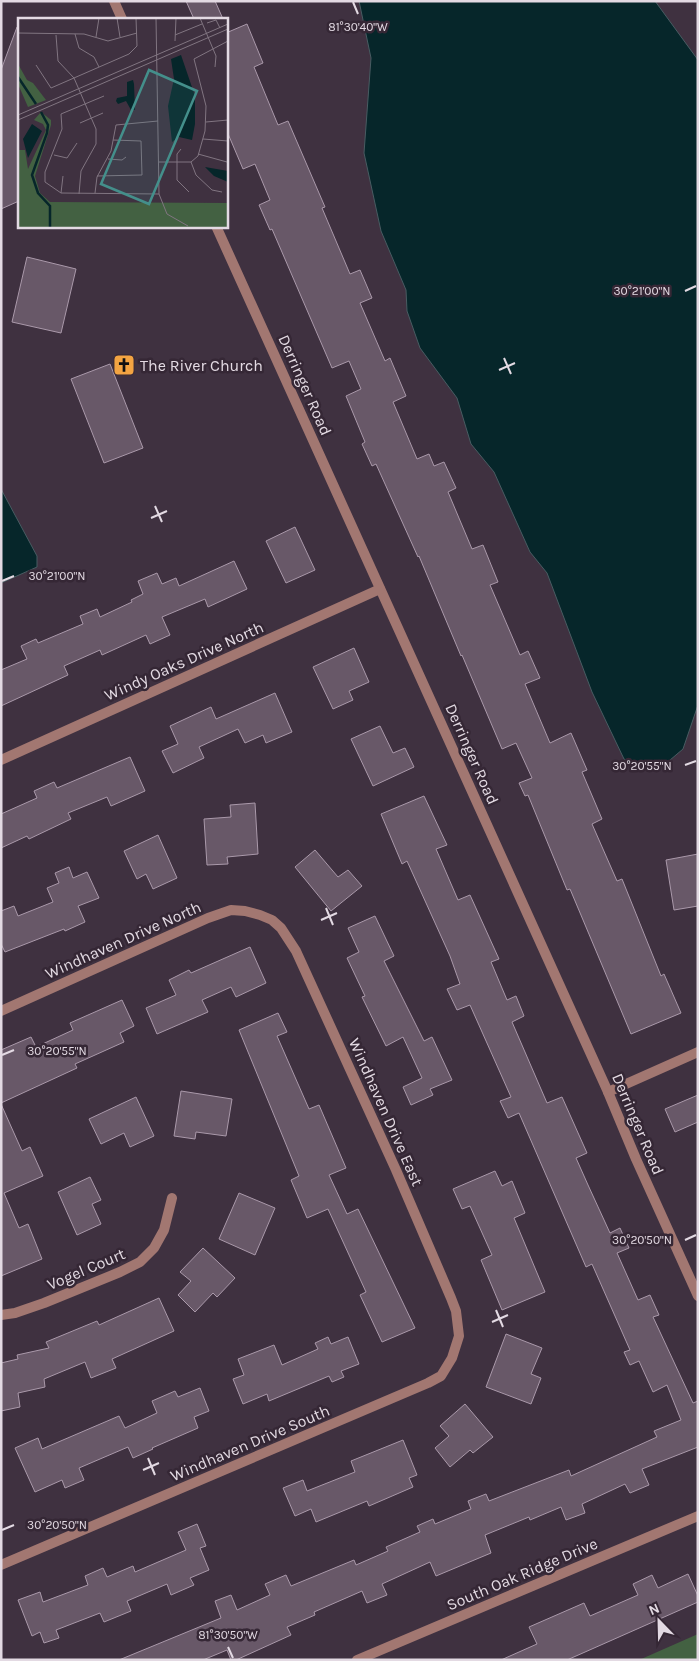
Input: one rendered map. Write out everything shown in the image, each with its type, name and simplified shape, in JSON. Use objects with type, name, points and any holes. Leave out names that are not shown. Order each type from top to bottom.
[{"type":"street","points":[[114,1],[122,18]]},
{"type":"street","name":"Derringer Road","points":[[217,228],[608,1092],[698,1296]]},
{"type":"street","name":"Windy Oaks Drive North","points":[[1,760],[380,588]]},
{"type":"street","name":"Windhaven Drive North","points":[[1,1011],[208,918],[231,910],[245,911],[260,916]]},
{"type":"street","name":"Windhaven Drive East","points":[[260,916],[272,920],[281,928],[296,951],[396,1170],[451,1298],[456,1311],[459,1336]]},
{"type":"street","points":[[608,1092],[698,1052]]},
{"type":"street","name":"Vogel Court","points":[[1,1315],[15,1313],[44,1303],[140,1262],[154,1248],[164,1230],[172,1198]]},
{"type":"street","name":"Windhaven Drive South","points":[[1,1565],[428,1383],[441,1376],[452,1358],[459,1336]]},
{"type":"street","name":"South Oak Ridge Drive","points":[[357,1660],[698,1516]]},
{"type":"green space","points":[[698,1634],[698,1660],[639,1660]]},
{"type":"shaded area","points":[[359,1],[655,1],[698,60],[698,705],[683,749],[663,766],[639,768],[624,759],[592,692],[547,573],[530,552],[494,472],[471,444],[457,398],[420,348],[407,311],[406,290],[381,231],[364,153],[371,58]]},
{"type":"shaded area","points":[[1,489],[37,556],[37,567],[1,583]]},
{"type":"building","points":[[186,1],[215,1],[223,18],[194,18]]},
{"type":"building","points":[[247,24],[263,63],[254,67],[278,125],[288,121],[325,207],[322,208],[350,274],[360,270],[372,298],[360,303],[385,361],[390,358],[406,396],[393,402],[417,459],[429,454],[434,466],[444,462],[456,488],[448,492],[472,549],[483,545],[498,582],[490,585],[520,655],[528,651],[540,678],[525,684],[550,743],[571,733],[587,770],[582,772],[602,819],[592,824],[617,881],[622,879],[661,976],[664,974],[681,1013],[631,1034],[570,889],[567,890],[528,795],[525,796],[519,783],[532,778],[516,743],[502,749],[419,556],[376,464],[372,466],[362,444],[365,442],[346,396],[361,389],[349,361],[332,368],[272,229],[270,230],[259,205],[270,200],[255,164],[243,169],[228,134],[228,32]]},
{"type":"building","points":[[18,27],[18,201],[1,209],[1,70]]},
{"type":"building","points":[[27,257],[76,269],[61,333],[12,322]]},
{"type":"building","points":[[110,364],[143,448],[104,463],[71,379]]},
{"type":"building","points":[[295,527],[315,570],[286,583],[266,541]]},
{"type":"building","points":[[234,561],[247,589],[208,607],[205,599],[162,617],[170,635],[150,644],[146,635],[102,655],[100,650],[64,666],[68,675],[1,706],[1,670],[27,659],[21,646],[36,639],[38,643],[83,624],[80,616],[97,609],[100,617],[132,602],[131,600],[143,594],[138,581],[157,573],[162,584],[176,578],[179,586]]},
{"type":"building","points":[[354,648],[369,682],[349,691],[353,700],[333,709],[313,667]]},
{"type":"building","points":[[275,693],[292,732],[266,743],[263,735],[245,743],[238,729],[199,747],[204,758],[173,773],[162,751],[178,744],[170,726],[211,707],[216,719]]},
{"type":"building","points":[[380,726],[393,753],[405,748],[414,767],[373,786],[351,739]]},
{"type":"building","points":[[130,757],[145,791],[111,806],[107,797],[68,813],[71,819],[29,839],[27,836],[1,848],[1,814],[37,798],[34,791],[54,782],[57,788]]},
{"type":"building","points":[[424,796],[447,845],[436,849],[458,900],[470,895],[499,959],[491,962],[507,1000],[516,996],[524,1016],[512,1022],[547,1103],[562,1097],[587,1153],[576,1158],[610,1233],[620,1228],[629,1248],[617,1253],[638,1300],[650,1295],[659,1315],[653,1317],[693,1403],[698,1401],[698,1447],[642,1469],[649,1485],[630,1493],[625,1484],[582,1504],[585,1513],[566,1520],[561,1507],[530,1520],[529,1517],[485,1535],[491,1553],[436,1576],[430,1562],[382,1584],[387,1595],[367,1603],[362,1591],[314,1612],[315,1615],[287,1627],[291,1635],[236,1660],[231,1660],[227,1650],[203,1660],[119,1660],[221,1618],[215,1601],[231,1595],[237,1610],[270,1595],[265,1584],[286,1575],[291,1586],[354,1560],[356,1565],[388,1551],[386,1547],[420,1532],[417,1526],[433,1519],[435,1524],[471,1509],[468,1501],[486,1494],[489,1501],[569,1470],[571,1476],[657,1437],[654,1431],[681,1420],[667,1385],[653,1392],[639,1361],[630,1365],[624,1352],[630,1350],[592,1264],[586,1267],[519,1113],[508,1118],[500,1101],[511,1097],[470,1005],[457,1010],[447,989],[460,984],[450,956],[407,861],[402,864],[381,814]]},
{"type":"building","points":[[255,803],[258,854],[227,857],[228,864],[207,865],[204,819],[231,817],[230,805]]},
{"type":"building","points":[[158,835],[177,878],[153,889],[146,874],[137,879],[124,851]]},
{"type":"building","points":[[315,850],[338,877],[348,870],[362,886],[331,911],[295,867]]},
{"type":"building","points":[[698,854],[698,906],[674,910],[666,860]]},
{"type":"building","points":[[69,867],[73,878],[87,872],[99,898],[78,906],[85,922],[5,952],[1,944],[1,911],[14,906],[18,916],[53,902],[47,888],[59,883],[55,873]]},
{"type":"building","points":[[375,916],[394,956],[384,961],[424,1041],[432,1037],[452,1080],[430,1089],[433,1095],[411,1105],[403,1087],[422,1078],[403,1037],[386,1046],[362,997],[365,996],[347,958],[359,952],[348,928]]},
{"type":"building","points":[[250,947],[266,983],[236,997],[231,987],[202,1000],[208,1012],[157,1034],[146,1008],[176,995],[169,980],[189,970],[191,973]]},
{"type":"building","points":[[122,1000],[134,1026],[120,1033],[124,1042],[75,1064],[77,1068],[1,1103],[1,1050],[31,1037],[36,1047],[73,1030],[70,1023]]},
{"type":"building","points":[[278,1013],[287,1032],[277,1036],[309,1109],[319,1105],[346,1168],[329,1175],[347,1214],[358,1209],[415,1328],[382,1342],[360,1295],[366,1292],[328,1209],[307,1218],[291,1180],[299,1176],[239,1030]]},
{"type":"building","points":[[181,1091],[232,1099],[226,1136],[196,1132],[195,1139],[174,1136]]},
{"type":"building","points":[[698,1095],[698,1122],[675,1132],[665,1109]]},
{"type":"building","points":[[136,1097],[154,1136],[130,1147],[124,1133],[101,1144],[89,1119]]},
{"type":"building","points":[[1,1104],[22,1151],[30,1147],[43,1176],[4,1193],[19,1228],[28,1224],[42,1259],[1,1276]]},
{"type":"building","points":[[495,1171],[502,1186],[512,1181],[525,1213],[514,1218],[545,1292],[502,1310],[481,1260],[492,1255],[470,1206],[462,1209],[453,1189]]},
{"type":"building","points":[[90,1177],[101,1200],[92,1204],[101,1224],[77,1235],[58,1192]]},
{"type":"building","points":[[239,1193],[275,1208],[255,1255],[219,1239]]},
{"type":"building","points":[[203,1248],[235,1278],[217,1297],[213,1293],[195,1312],[178,1295],[191,1281],[180,1272]]},
{"type":"building","points":[[159,1298],[174,1331],[112,1359],[116,1368],[91,1378],[85,1362],[44,1379],[45,1387],[18,1393],[20,1407],[1,1411],[1,1363],[18,1359],[17,1355],[49,1348],[46,1342],[97,1321],[99,1325]]},
{"type":"building","points":[[506,1334],[542,1348],[531,1374],[541,1378],[531,1404],[486,1387]]},
{"type":"building","points":[[328,1337],[331,1344],[348,1337],[359,1364],[341,1371],[344,1377],[332,1382],[329,1376],[269,1401],[267,1394],[243,1404],[233,1379],[244,1375],[238,1359],[274,1345],[282,1365],[318,1349],[315,1343]]},
{"type":"building","points":[[200,1388],[209,1411],[194,1417],[198,1428],[133,1458],[128,1447],[79,1468],[84,1480],[65,1488],[62,1480],[35,1492],[15,1448],[38,1438],[42,1449],[119,1416],[125,1428],[157,1413],[152,1401],[175,1391],[178,1397]]},
{"type":"building","points":[[465,1404],[493,1437],[473,1453],[470,1450],[450,1467],[435,1448],[449,1436],[440,1426]]},
{"type":"building","points":[[403,1440],[417,1475],[409,1478],[413,1487],[369,1506],[367,1501],[316,1522],[311,1509],[295,1516],[283,1488],[303,1480],[307,1491],[355,1472],[351,1461]]},
{"type":"building","points":[[197,1524],[206,1546],[200,1548],[209,1570],[190,1578],[194,1585],[171,1595],[167,1584],[127,1601],[131,1611],[104,1622],[100,1613],[56,1630],[59,1638],[44,1643],[40,1632],[32,1636],[18,1600],[40,1592],[43,1602],[88,1585],[85,1576],[103,1568],[107,1577],[133,1566],[135,1572],[186,1550],[178,1532]]},
{"type":"building","points":[[688,1574],[698,1596],[698,1602],[567,1660],[501,1660],[537,1644],[529,1627],[584,1603],[590,1616],[638,1595],[633,1584],[652,1575],[658,1588]]},
{"type":"place","name":"The River Church","points":[[124,365]]}]
